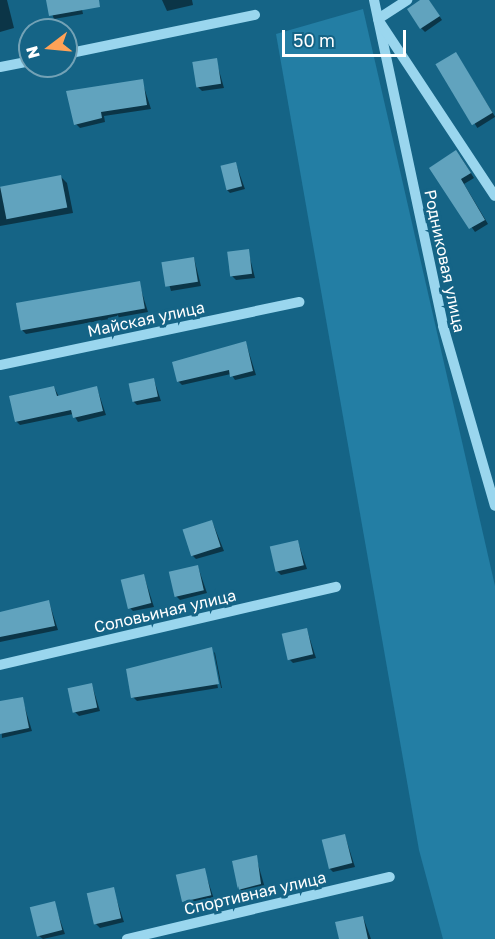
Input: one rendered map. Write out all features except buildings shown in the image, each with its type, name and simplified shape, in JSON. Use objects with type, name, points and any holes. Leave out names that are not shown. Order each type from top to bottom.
[{"type":"street","name":"Родниковая улица","points":[[374,0],[443,326],[495,506]]},
{"type":"street","points":[[407,0],[378,19],[495,196]]},
{"type":"street","points":[[78,52],[255,15]]},
{"type":"street","points":[[0,67],[18,63]]},
{"type":"street","name":"Майская улица","points":[[0,365],[299,302]]},
{"type":"street","name":"Соловьиная улица","points":[[0,665],[336,587]]},
{"type":"street","name":"Спортивная улица","points":[[127,939],[390,877]]},
{"type":"shaded area","points":[[363,9],[495,586],[495,939],[443,939],[419,850],[276,34]]}]
